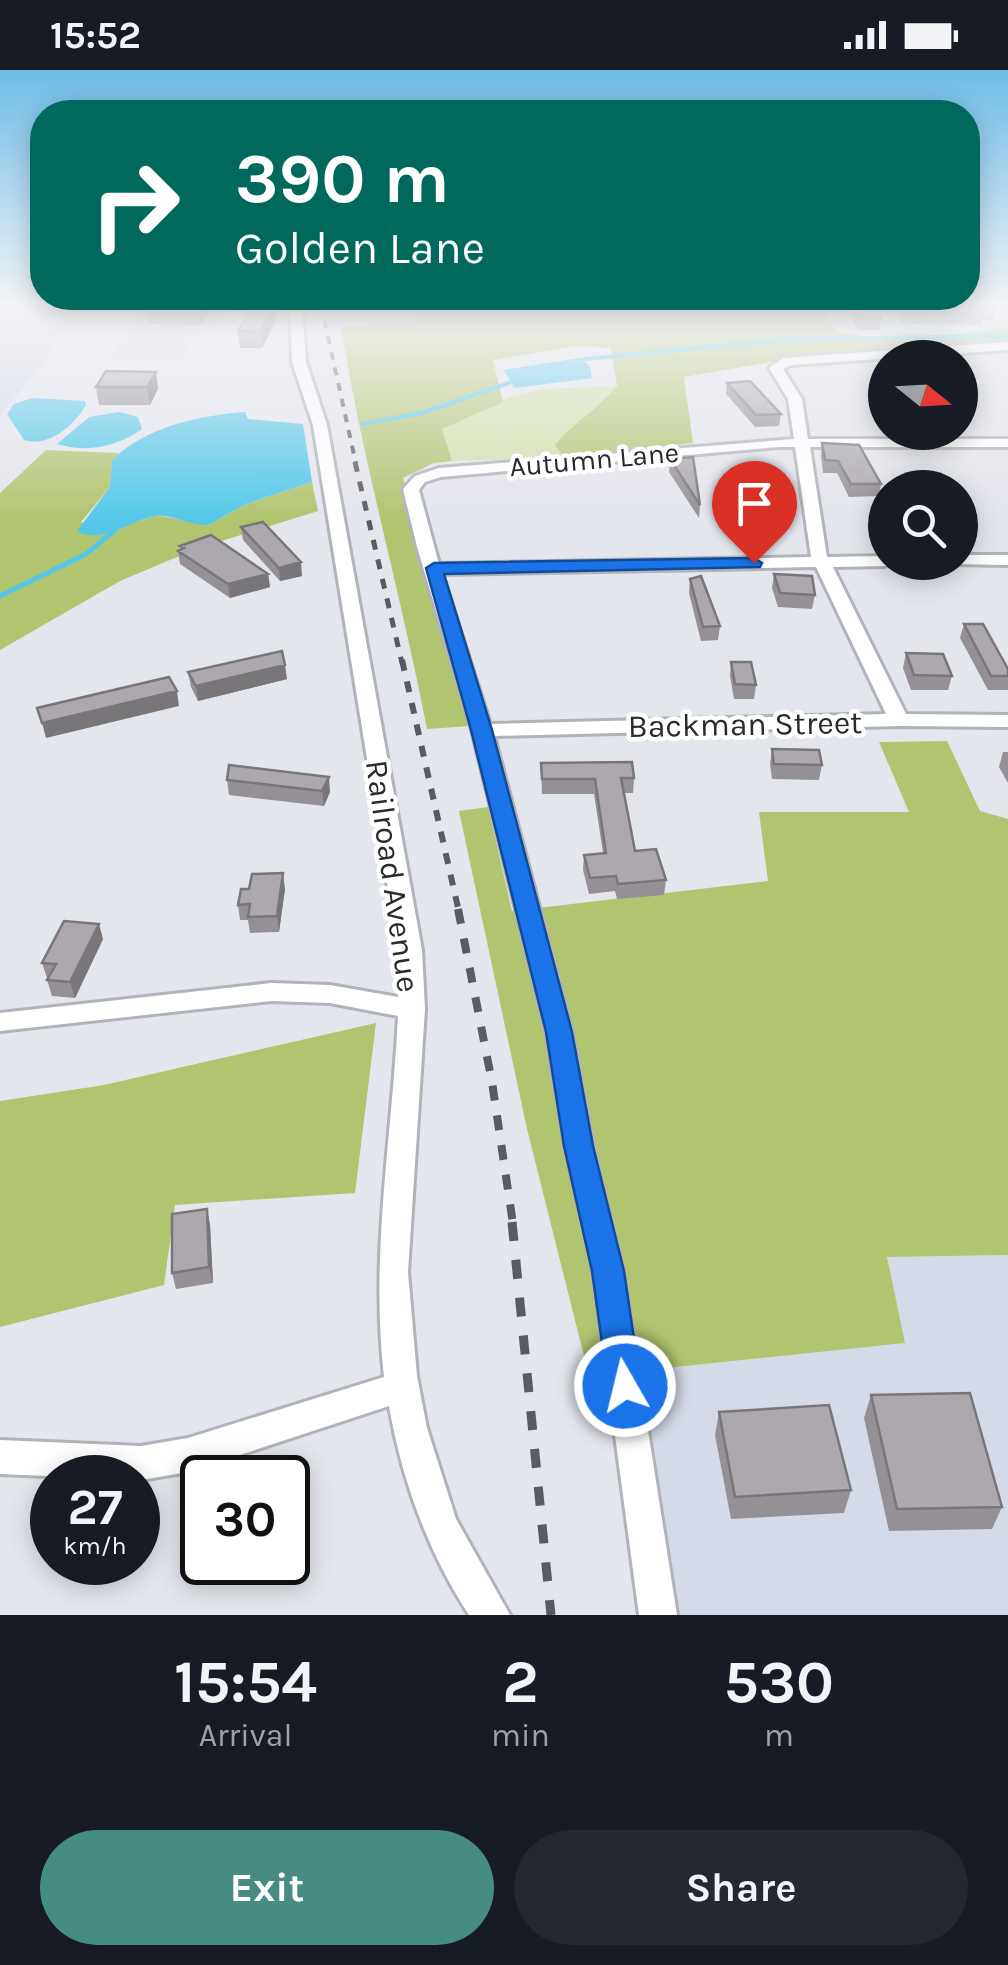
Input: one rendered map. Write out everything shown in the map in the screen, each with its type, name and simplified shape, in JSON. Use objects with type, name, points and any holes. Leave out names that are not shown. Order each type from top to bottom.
[{"type":"street","name":"Railroad Avenue","points":[[304,377],[320,426],[403,906],[412,1008],[393,1227],[395,1334],[402,1387],[442,1533],[462,1573],[491,1615]]},
{"type":"street","points":[[781,377],[796,399],[821,562],[899,720]]},
{"type":"street","name":"Autumn Lane","points":[[434,568],[412,489],[420,478],[439,473],[801,442],[1008,443]]},
{"type":"street","points":[[978,560],[1008,560]]},
{"type":"street","points":[[658,1615],[608,1271],[579,1146],[559,1032],[482,730],[434,568],[868,561]]},
{"type":"street","name":"Backman Street","points":[[482,730],[899,720],[1008,722]]},
{"type":"street","points":[[0,1022],[270,992],[330,994],[412,1008]]},
{"type":"street","points":[[0,1457],[141,1462],[188,1456],[402,1387]]},
{"type":"shaded area","points":[[0,377],[32,377],[0,416]]},
{"type":"shaded area","points":[[1008,1255],[1008,1615],[638,1615],[609,1374],[904,1343],[887,1257]]},
{"type":"green space","points":[[350,377],[497,377],[503,402],[442,429],[452,461],[434,463],[403,478],[470,726],[427,729]]},
{"type":"green space","points":[[616,377],[684,377],[693,443],[564,457],[555,445],[617,386]]},
{"type":"green space","points":[[618,386],[556,445],[564,457],[452,461],[442,429],[510,397],[543,389]]},
{"type":"green space","points":[[46,450],[119,453],[112,460],[110,487],[81,522],[108,532],[156,515],[208,525],[246,504],[312,482],[318,511],[196,549],[120,581],[0,650],[0,493]]},
{"type":"green space","points":[[947,741],[980,811],[1008,819],[1008,1255],[887,1257],[905,1343],[589,1376],[527,1129],[459,811],[488,807],[512,911],[768,881],[759,812],[909,812],[879,742]]},
{"type":"green space","points":[[376,1023],[355,1193],[175,1205],[164,1285],[0,1327],[0,1101],[104,1085]]},
{"type":"water","points":[[508,377],[592,378],[514,388]]},
{"type":"water","points":[[32,398],[85,401],[86,405],[60,433],[33,442],[24,440],[7,414],[14,404]]},
{"type":"water","points":[[119,412],[138,417],[142,429],[101,447],[57,444],[89,417]]},
{"type":"water","points":[[245,412],[248,419],[303,424],[312,482],[246,504],[208,525],[154,516],[105,534],[86,535],[77,531],[110,487],[112,460],[126,448],[174,425]]},
{"type":"building","points":[[102,377],[153,377],[147,387],[96,387]]},
{"type":"building","points":[[750,381],[781,414],[756,415],[727,383]]},
{"type":"building","points":[[822,443],[859,445],[873,470],[868,470],[868,484],[851,484],[838,461],[825,460]]},
{"type":"building","points":[[693,457],[700,505],[670,459]]},
{"type":"building","points":[[263,522],[301,562],[279,568],[241,527]]},
{"type":"building","points":[[211,535],[268,574],[228,584],[178,551],[184,548],[180,546]]},
{"type":"building","points":[[774,574],[812,576],[815,595],[780,593]]},
{"type":"building","points":[[701,576],[720,626],[703,627],[690,579]]},
{"type":"building","points":[[964,624],[983,624],[1008,669],[1008,676],[991,676]]},
{"type":"building","points":[[282,651],[285,665],[196,686],[188,672]]},
{"type":"building","points":[[906,653],[943,654],[952,676],[914,675]]},
{"type":"building","points":[[731,662],[751,662],[756,685],[735,684]]},
{"type":"building","points":[[169,677],[177,691],[42,723],[37,708]]},
{"type":"building","points":[[772,749],[819,750],[822,765],[774,764]]},
{"type":"building","points":[[632,762],[634,778],[621,778],[635,851],[656,849],[666,880],[618,884],[616,876],[590,878],[584,855],[606,853],[595,779],[542,779],[541,763]]},
{"type":"building","points":[[229,765],[329,777],[322,791],[227,780]]},
{"type":"building","points":[[283,873],[277,916],[248,917],[250,904],[238,905],[241,889],[249,889],[252,874]]},
{"type":"building","points":[[64,921],[99,924],[70,982],[47,980],[56,964],[42,963]]},
{"type":"building","points":[[207,1209],[209,1267],[172,1273],[172,1214]]},
{"type":"building","points":[[970,1393],[1002,1507],[897,1509],[871,1395]]},
{"type":"building","points":[[829,1405],[851,1490],[735,1497],[719,1412]]},
{"type":"waterway","points":[[362,424],[422,413],[509,383]]},
{"type":"waterway","points":[[0,596],[86,554],[115,530]]},
{"type":"railway","points":[[337,377],[356,464]]},
{"type":"railway","points":[[355,462],[402,663]]},
{"type":"railway","points":[[402,660],[459,912]]},
{"type":"railway","points":[[458,909],[492,1082],[513,1224]]},
{"type":"railway","points":[[512,1222],[551,1615]]},
{"type":"route","points":[[625,1386],[608,1271],[579,1146],[559,1032],[482,730],[434,568],[754,563]]}]
